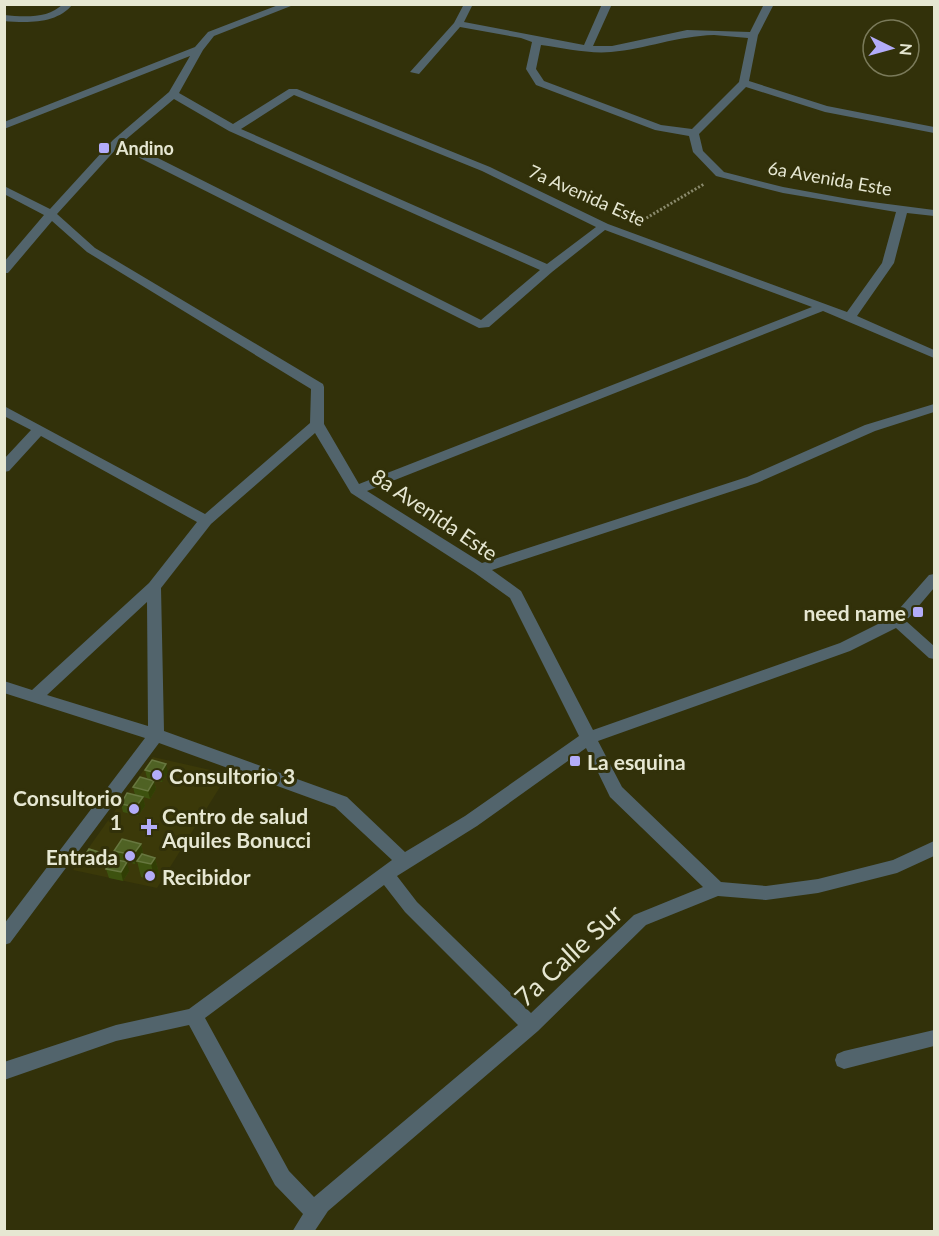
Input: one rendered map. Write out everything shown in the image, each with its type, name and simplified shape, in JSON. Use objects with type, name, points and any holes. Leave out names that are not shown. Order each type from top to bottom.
[{"type":"street","points":[[4,18],[41,19],[66,9],[69,4]]},
{"type":"street","points":[[4,270],[51,214],[117,142],[173,94],[199,49],[211,34],[292,4]]},
{"type":"street","points":[[415,72],[458,24],[469,4]]},
{"type":"street","points":[[587,49],[607,4]]},
{"type":"street","points":[[694,133],[744,83],[753,35],[769,4]]},
{"type":"street","points":[[458,24],[587,49],[612,49],[687,33],[714,32],[753,35]]},
{"type":"street","points":[[537,41],[530,69],[532,76],[540,83],[659,128],[694,133]]},
{"type":"street","points":[[4,126],[199,49]]},
{"type":"street","points":[[744,83],[825,109],[934,130]]},
{"type":"street","name":"7a Avenida Este","points":[[233,129],[293,91],[486,169],[604,226],[821,308],[850,316],[934,354]]},
{"type":"street","points":[[173,94],[233,129],[548,269]]},
{"type":"street","points":[[694,133],[698,152],[720,174]]},
{"type":"street","points":[[117,142],[478,324],[485,324],[548,269],[604,226]]},
{"type":"street","name":"6a Avenida Este","points":[[720,174],[783,190],[849,202],[934,213]]},
{"type":"street","points":[[4,189],[51,214],[91,250],[318,387],[317,424],[206,521],[154,587],[36,696]]},
{"type":"street","points":[[850,316],[888,263],[903,208]]},
{"type":"street","points":[[356,490],[821,308]]},
{"type":"street","points":[[480,569],[752,480],[870,428],[934,408]]},
{"type":"street","points":[[4,410],[206,521]]},
{"type":"street","name":"8a Avenida Este","points":[[317,424],[356,490],[480,569],[516,595],[616,792],[717,889]]},
{"type":"street","points":[[4,468],[40,429]]},
{"type":"street","points":[[4,1071],[116,1033],[194,1016],[404,861],[471,821],[588,738],[845,647],[897,621],[934,579]]},
{"type":"street","points":[[4,938],[156,735],[154,587]]},
{"type":"street","points":[[897,621],[934,654]]},
{"type":"street","points":[[4,687],[156,735],[341,801],[404,861]]},
{"type":"street","name":"7a Calle Sur","points":[[302,1232],[321,1204],[531,1025],[640,920],[717,889],[766,893],[818,886],[897,866],[934,848]]},
{"type":"street","points":[[386,874],[411,907],[531,1025]]},
{"type":"street","points":[[194,1016],[282,1178],[315,1212]]},
{"type":"street","points":[[844,1060],[934,1038]]},
{"type":"path","points":[[623,232],[720,174]]},
{"type":"shaded area","name":"Centro de salud Aquiles Bonucci","points":[[153,757],[228,774],[157,888],[73,870]]},
{"type":"building","points":[[152,760],[166,764],[160,774],[145,770]]},
{"type":"building","points":[[140,777],[154,781],[148,791],[133,787]]},
{"type":"building","points":[[127,793],[143,797],[136,807],[121,804]]},
{"type":"building","points":[[122,839],[141,844],[133,855],[114,851]]},
{"type":"building","points":[[89,849],[102,853],[98,859],[85,855]]},
{"type":"building","points":[[142,854],[155,858],[151,864],[137,861]]},
{"type":"building","points":[[112,859],[127,862],[121,872],[106,869]]},
{"type":"place","name":"Andino","points":[[104,148]]},
{"type":"place","name":"need name","points":[[918,612]]},
{"type":"place","name":"La esquina","points":[[575,761]]},
{"type":"place","name":"Consultorio 3","points":[[157,775]]},
{"type":"place","name":"Consultorio 1","points":[[134,809]]},
{"type":"place","name":"Centro de salud Aquiles Bonucci","points":[[149,827]]},
{"type":"place","name":"Entrada","points":[[130,856]]},
{"type":"place","name":"Recibidor","points":[[150,876]]}]
